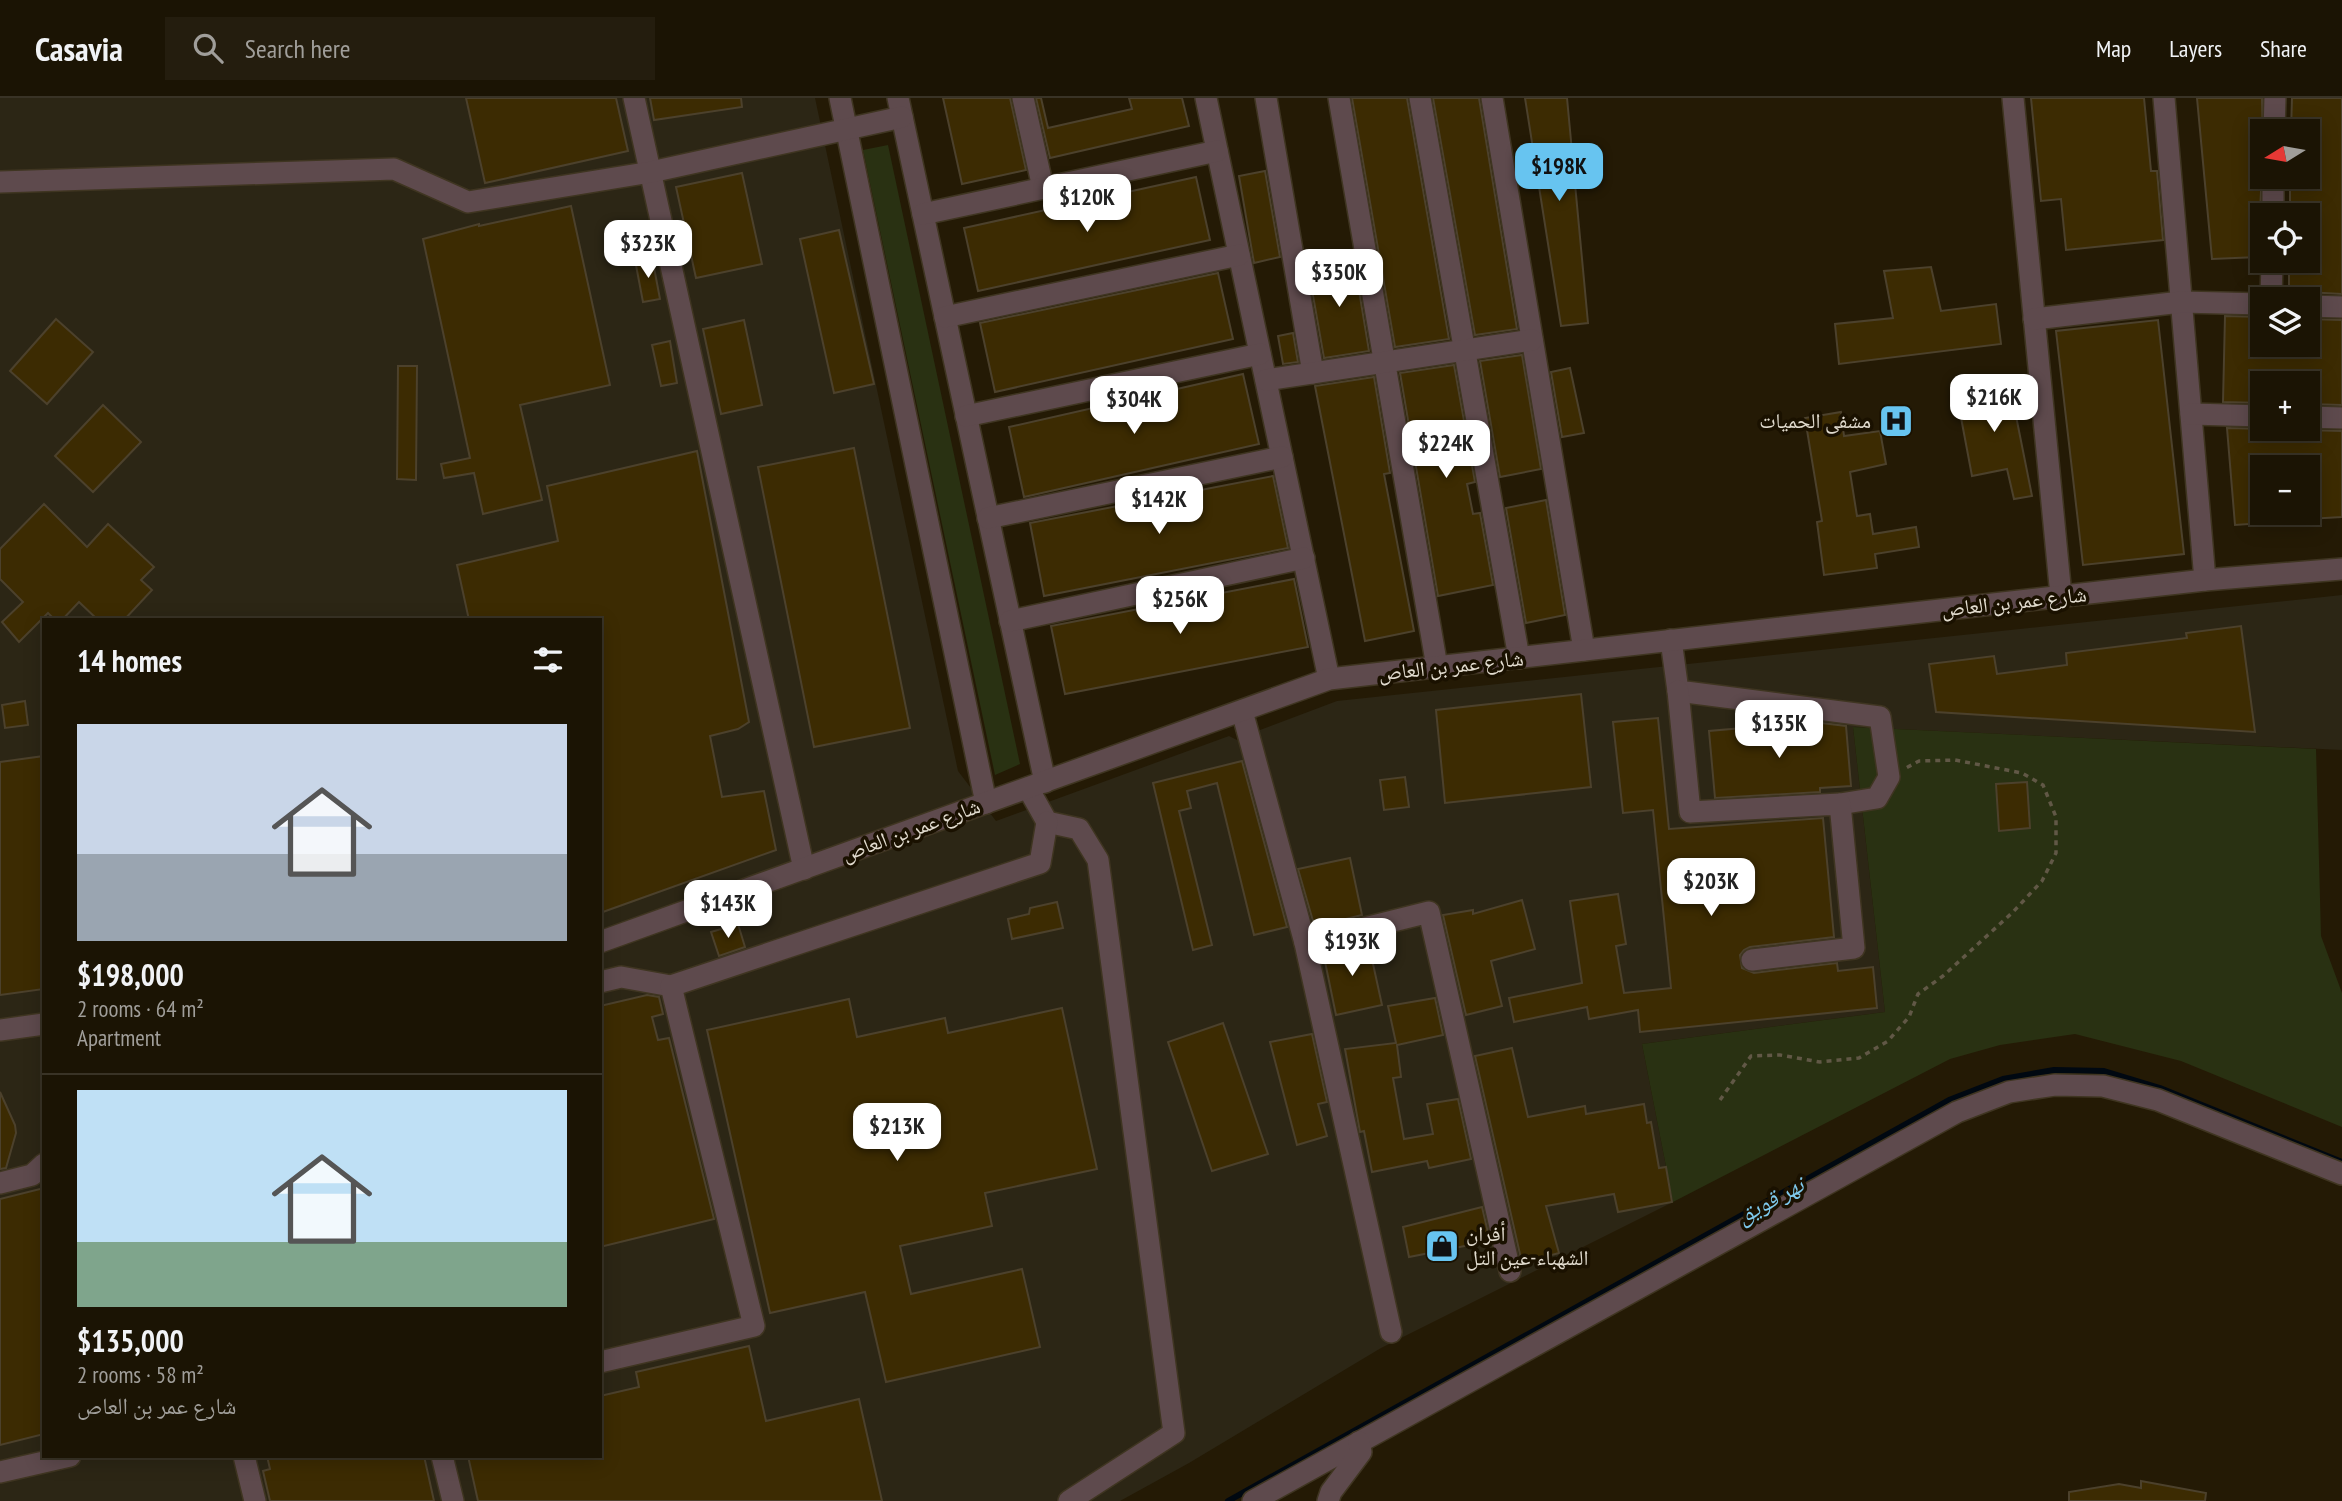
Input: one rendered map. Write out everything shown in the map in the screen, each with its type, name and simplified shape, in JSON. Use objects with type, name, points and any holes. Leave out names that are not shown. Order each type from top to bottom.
[{"type":"street","points":[[634,98],[804,869]]},
{"type":"street","points":[[841,98],[986,803]]},
{"type":"street","points":[[1023,98],[1043,188]]},
{"type":"street","points":[[1206,98],[1329,679]]},
{"type":"street","points":[[1266,98],[1314,373]]},
{"type":"street","points":[[1339,98],[1437,667]]},
{"type":"street","points":[[1420,98],[1519,658]]},
{"type":"street","points":[[1492,98],[1584,650]]},
{"type":"street","points":[[2013,98],[2061,596]]},
{"type":"street","points":[[2164,98],[2206,580]]},
{"type":"street","points":[[2274,119],[2275,98]]},
{"type":"street","points":[[0,182],[394,169],[468,202],[650,172],[847,130],[900,107],[1010,621],[1037,785],[1047,822],[1040,863],[671,986],[621,977],[602,982]]},
{"type":"street","points":[[923,214],[1217,151]]},
{"type":"street","points":[[945,317],[1239,255]]},
{"type":"street","points":[[2034,319],[2181,302],[2250,304]]},
{"type":"street","points":[[2320,306],[2342,307]]},
{"type":"street","points":[[1266,380],[1532,340]]},
{"type":"street","points":[[966,416],[1260,354]]},
{"type":"street","points":[[2191,414],[2250,416]]},
{"type":"street","points":[[2320,417],[2342,418]]},
{"type":"street","points":[[988,518],[1282,457]]},
{"type":"street","points":[[1010,621],[1304,558]]},
{"type":"street","name":"شارع عمر بن العاص","points":[[602,941],[1329,679],[2206,580],[2342,569]]},
{"type":"street","points":[[1671,640],[1690,812],[1840,804],[1877,799],[1889,777],[1880,717],[1678,691]]},
{"type":"street","points":[[1242,711],[1305,943],[1391,1332]]},
{"type":"street","points":[[1752,960],[1854,948],[1840,804]]},
{"type":"street","points":[[1047,822],[1079,829],[1098,860],[1174,1433],[1069,1501]]},
{"type":"street","points":[[1305,943],[1429,912],[1510,1271]]},
{"type":"street","points":[[602,1362],[754,1326],[671,986]]},
{"type":"street","points":[[0,1030],[42,1024]]},
{"type":"street","points":[[1253,1501],[1957,1112],[2009,1093],[2055,1085],[2103,1086],[2158,1100],[2342,1174]]},
{"type":"street","points":[[0,1183],[32,1175],[42,1166]]},
{"type":"street","points":[[1328,1501],[1331,1492],[1361,1452],[1359,1443]]},
{"type":"street","points":[[0,1472],[61,1458]]},
{"type":"street","points":[[244,1458],[255,1501]]},
{"type":"street","points":[[442,1458],[453,1501]]},
{"type":"path","points":[[1720,1100],[1751,1056],[1780,1055],[1820,1062],[1859,1058],[1888,1041],[1909,1017],[1918,994],[1944,976],[2042,881],[2056,853],[2056,817],[2043,785],[2022,773],[1955,760],[1919,761],[1889,777]]},
{"type":"shaded area","points":[[0,98],[815,98],[958,771],[996,821],[1229,736],[1251,747],[1260,730],[1337,701],[2342,595],[2342,750],[1853,727],[1885,1012],[1642,1044],[1673,1202],[1381,1348],[1189,1463],[1120,1501],[0,1501]]},
{"type":"green space","points":[[888,145],[1020,764],[995,775],[863,150]]},
{"type":"green space","points":[[1853,727],[2316,749],[2321,936],[2342,993],[2342,1127],[2181,1061],[2075,1034],[2000,1045],[1950,1059],[1673,1202],[1642,1044],[1885,1012]]},
{"type":"building","points":[[466,98],[616,98],[628,151],[485,183]]},
{"type":"building","points":[[650,98],[741,98],[742,107],[654,120]]},
{"type":"building","points":[[943,98],[1010,98],[1026,170],[962,184]]},
{"type":"building","points":[[1036,98],[1041,98],[1048,128],[1132,109],[1129,98],[1182,98],[1189,126],[1050,158]]},
{"type":"building","points":[[1352,98],[1407,98],[1449,339],[1395,347]]},
{"type":"building","points":[[1433,98],[1479,98],[1517,329],[1475,335]]},
{"type":"building","points":[[1525,98],[1567,98],[1588,323],[1561,326]]},
{"type":"building","points":[[2031,98],[2144,98],[2151,171],[2157,171],[2163,240],[2066,250],[2061,199],[2041,201]]},
{"type":"building","points":[[2197,98],[2262,98],[2262,119],[2250,119],[2250,189],[2261,189],[2260,203],[2250,203],[2250,257],[2212,259]]},
{"type":"building","points":[[2292,98],[2342,98],[2342,294],[2320,293],[2320,287],[2289,287],[2289,273],[2320,273],[2320,203],[2290,203],[2290,189],[2320,189],[2320,119],[2291,119]]},
{"type":"building","points":[[1265,171],[1280,257],[1254,263],[1239,176]]},
{"type":"building","points":[[742,173],[762,264],[696,278],[676,187]]},
{"type":"building","points":[[1196,177],[1210,240],[978,291],[964,228]]},
{"type":"building","points":[[571,206],[610,385],[520,405],[542,500],[483,514],[474,473],[444,478],[441,464],[470,458],[423,239],[479,224]]},
{"type":"building","points":[[839,230],[874,384],[834,393],[800,239]]},
{"type":"building","points":[[652,257],[660,299],[643,302],[635,260]]},
{"type":"building","points":[[1354,260],[1369,351],[1324,358],[1308,267]]},
{"type":"building","points":[[1931,267],[1941,311],[1996,304],[2001,344],[1839,364],[1835,324],[1893,318],[1884,271]]},
{"type":"building","points":[[1218,273],[1233,339],[995,392],[980,323]]},
{"type":"building","points":[[2225,316],[2250,317],[2250,357],[2320,357],[2320,319],[2342,320],[2342,405],[2320,404],[2320,371],[2250,371],[2250,403],[2223,402]]},
{"type":"building","points":[[56,319],[93,352],[47,404],[10,371]]},
{"type":"building","points":[[744,320],[762,405],[721,414],[703,329]]},
{"type":"building","points":[[2158,320],[2184,554],[2083,565],[2056,331]]},
{"type":"building","points":[[1293,333],[1298,362],[1283,364],[1278,336]]},
{"type":"building","points":[[670,341],[677,383],[661,386],[652,345]]},
{"type":"building","points":[[1522,355],[1541,469],[1500,477],[1480,361]]},
{"type":"building","points":[[1454,365],[1475,482],[1467,484],[1473,514],[1480,513],[1493,585],[1438,596],[1400,373]]},
{"type":"building","points":[[398,366],[417,366],[416,480],[397,479]]},
{"type":"building","points":[[1570,368],[1584,433],[1562,437],[1551,372]]},
{"type":"building","points":[[1243,374],[1259,444],[1024,497],[1009,427]]},
{"type":"building","points":[[1374,377],[1390,473],[1384,474],[1414,631],[1365,641],[1315,386]]},
{"type":"building","points":[[2009,381],[2032,496],[2014,499],[2007,469],[1972,476],[1956,391]]},
{"type":"building","points":[[103,405],[141,442],[93,492],[55,456]]},
{"type":"building","points":[[1841,412],[1844,436],[1880,431],[1886,464],[1850,472],[1857,516],[1870,514],[1873,534],[1916,527],[1919,547],[1875,554],[1877,568],[1824,575],[1817,522],[1822,521],[1805,418]]},
{"type":"building","points":[[2227,428],[2250,429],[2250,441],[2320,441],[2320,430],[2342,431],[2342,517],[2320,518],[2320,455],[2250,455],[2250,524],[2235,525]]},
{"type":"building","points":[[854,448],[910,728],[814,747],[758,467]]},
{"type":"building","points":[[697,451],[749,722],[738,729],[710,736],[722,797],[764,791],[776,850],[602,912],[602,618],[469,618],[457,565],[558,541],[547,486]]},
{"type":"building","points":[[1273,476],[1288,548],[1044,596],[1030,523]]},
{"type":"building","points":[[1546,500],[1565,615],[1526,623],[1506,508]]},
{"type":"building","points":[[44,504],[87,547],[108,524],[154,567],[141,580],[152,590],[126,618],[96,618],[79,602],[64,618],[53,618],[48,613],[19,642],[2,622],[23,602],[0,579],[0,549]]},
{"type":"building","points":[[1294,579],[1308,647],[1065,694],[1051,626]]},
{"type":"building","points":[[2241,626],[2255,732],[1936,712],[1929,664],[1994,656],[1997,674],[2067,665],[2066,653],[2187,638],[2186,633]]},
{"type":"building","points":[[1581,694],[1591,787],[1445,803],[1436,710]]},
{"type":"building","points":[[25,701],[28,725],[5,728],[2,705]]},
{"type":"building","points":[[1658,718],[1669,829],[1823,818],[1834,937],[1750,947],[1740,955],[1742,968],[1754,973],[1837,963],[1838,971],[1873,967],[1877,1008],[1640,1032],[1638,1010],[1589,1019],[1587,1007],[1514,1022],[1509,998],[1582,983],[1570,901],[1618,894],[1626,944],[1616,946],[1624,993],[1671,988],[1653,810],[1623,813],[1613,722]]},
{"type":"building","points":[[1813,722],[1846,726],[1851,786],[1820,788],[1820,792],[1715,798],[1709,731]]},
{"type":"building","points":[[42,756],[42,989],[0,995],[0,762]]},
{"type":"building","points":[[1242,761],[1287,927],[1254,935],[1217,783],[1187,791],[1191,808],[1179,811],[1212,945],[1193,950],[1153,783]]},
{"type":"building","points":[[1405,777],[1409,807],[1384,810],[1380,780]]},
{"type":"building","points":[[2027,782],[2030,828],[1999,831],[1996,784]]},
{"type":"building","points":[[1350,858],[1362,915],[1317,926],[1316,920],[1313,921],[1298,869]]},
{"type":"building","points":[[1522,900],[1535,949],[1491,961],[1502,1006],[1466,1015],[1443,915],[1473,910],[1473,914]]},
{"type":"building","points":[[1057,902],[1063,928],[1012,939],[1008,919],[1029,914],[1030,908]]},
{"type":"building","points":[[738,924],[745,947],[719,956],[711,932]]},
{"type":"building","points":[[1368,941],[1382,1005],[1336,1015],[1323,952]]},
{"type":"building","points":[[647,995],[659,997],[663,1014],[652,1017],[658,1040],[669,1038],[714,1219],[602,1247],[602,1006]]},
{"type":"building","points":[[1435,998],[1443,1035],[1397,1045],[1401,1077],[1393,1078],[1404,1139],[1433,1134],[1427,1104],[1458,1099],[1471,1159],[1429,1168],[1427,1161],[1372,1172],[1364,1131],[1360,1132],[1345,1049],[1396,1043],[1388,1006]]},
{"type":"building","points":[[849,999],[857,1037],[945,1018],[948,1033],[1062,1008],[1097,1169],[985,1193],[992,1226],[900,1246],[911,1294],[1022,1269],[1040,1347],[886,1382],[865,1292],[770,1313],[707,1030]]},
{"type":"building","points":[[1223,1023],[1268,1154],[1212,1171],[1168,1042]]},
{"type":"building","points":[[1312,1034],[1327,1102],[1318,1104],[1327,1136],[1297,1145],[1270,1042]]},
{"type":"building","points":[[1512,1048],[1528,1117],[1585,1106],[1586,1114],[1644,1104],[1647,1123],[1651,1122],[1659,1168],[1666,1167],[1672,1202],[1618,1212],[1614,1194],[1546,1206],[1559,1253],[1522,1263],[1475,1056]]},
{"type":"building","points":[[0,1092],[16,1133],[6,1168],[0,1169]]},
{"type":"building","points":[[42,1188],[42,1434],[0,1445],[0,1199]]},
{"type":"building","points":[[1482,1207],[1490,1241],[1409,1257],[1403,1227]]},
{"type":"building","points":[[749,1346],[766,1421],[859,1399],[882,1501],[478,1501],[468,1458],[602,1458],[602,1396],[639,1387],[636,1372]]},
{"type":"building","points":[[267,1458],[424,1458],[434,1501],[270,1501],[263,1471],[270,1469]]},
{"type":"building","points":[[2141,1481],[2206,1493],[2205,1501],[2069,1501],[2069,1492],[2119,1484],[2141,1488]]},
{"type":"waterway","name":"نهر قويق","points":[[1228,1501],[1949,1100],[2003,1079],[2054,1070],[2104,1071],[2160,1088],[2342,1162]]},
{"type":"place","name":"مشفى الحميات","points":[[1896,421]]},
{"type":"place","name":"أفران الشهباء-عين التل","points":[[1442,1246]]}]
